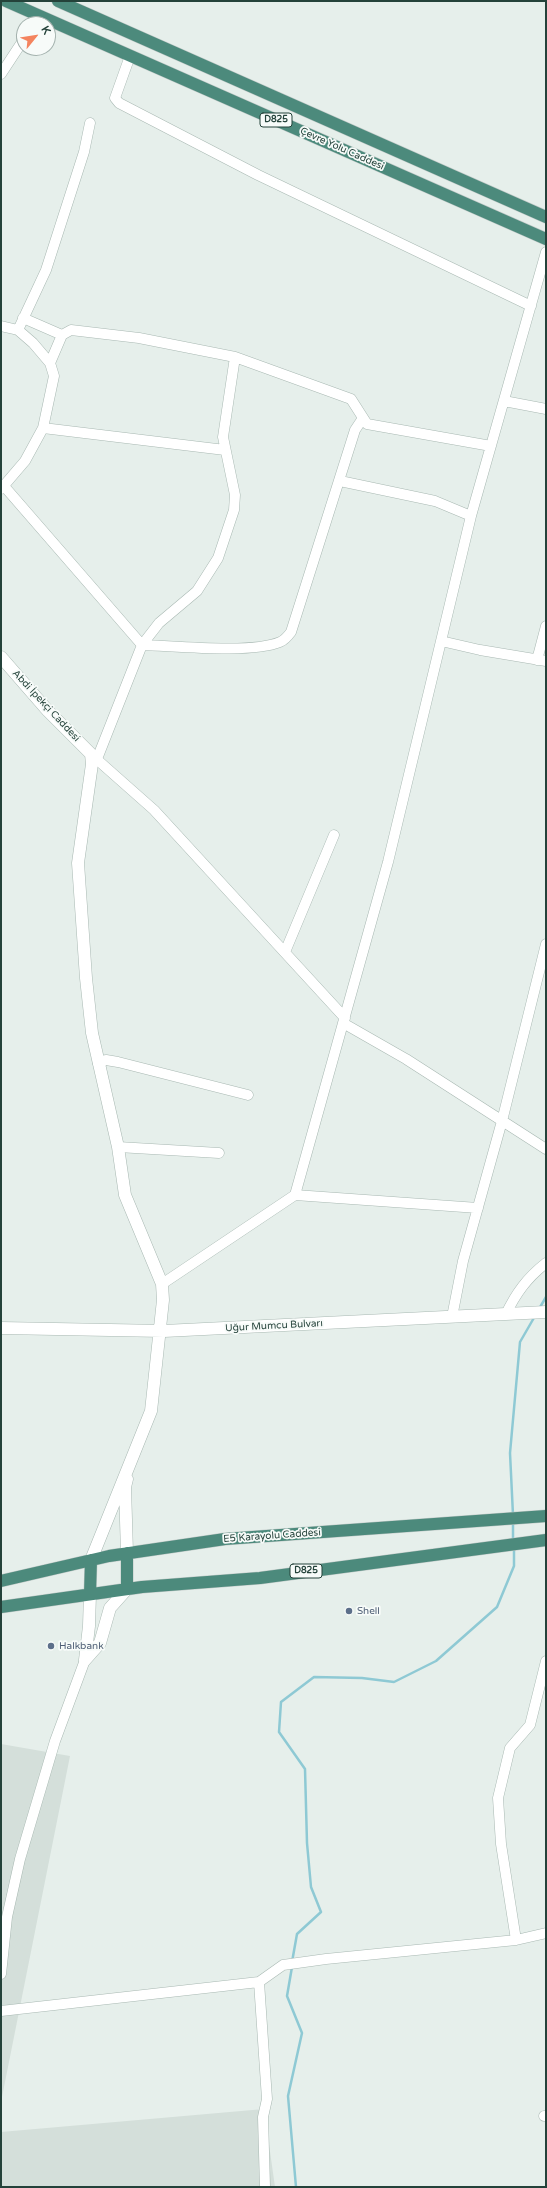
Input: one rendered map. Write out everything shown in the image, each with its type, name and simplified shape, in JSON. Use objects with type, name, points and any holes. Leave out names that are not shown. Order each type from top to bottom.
[{"type":"highway","name":"Çevre Yolu Caddesi","points":[[6,1],[30,16]]},
{"type":"highway","name":"Çevre Yolu Caddesi","points":[[58,1],[546,218]]},
{"type":"highway","name":"Çevre Yolu Caddesi","points":[[56,28],[130,56],[546,238]]},
{"type":"highway","name":"E5 Karayolu Caddesi","points":[[1,1581],[127,1553],[225,1539],[541,1516]]},
{"type":"highway","name":"D825","points":[[1,1607],[127,1589],[260,1578],[543,1540]]},
{"type":"highway","points":[[127,1553],[127,1589]]},
{"type":"highway","points":[[90,1594],[91,1560]]},
{"type":"street","points":[[1,74],[16,51]]},
{"type":"street","points":[[130,56],[115,98],[119,103],[258,175],[531,306]]},
{"type":"street","points":[[18,330],[46,270],[84,152],[90,123]]},
{"type":"street","points":[[295,1195],[388,862],[471,516],[546,252]]},
{"type":"street","points":[[24,318],[62,335]]},
{"type":"street","points":[[1,326],[18,330],[33,343],[50,363],[54,376],[43,428],[24,461],[2,488],[142,645],[245,648],[279,643],[285,640],[291,632],[355,430],[363,418]]},
{"type":"street","points":[[50,363],[62,335],[71,330],[138,338],[235,357],[351,399],[367,424],[491,446]]},
{"type":"street","points":[[91,1560],[151,1411],[163,1300],[162,1284],[125,1195],[118,1147],[98,1063],[86,978],[78,863],[94,757],[142,645],[159,623],[197,591],[218,558],[234,510],[235,494],[223,437],[235,357]]},
{"type":"street","points":[[504,401],[546,409]]},
{"type":"street","points":[[43,428],[225,450]]},
{"type":"street","points":[[340,481],[435,502],[471,516]]},
{"type":"street","points":[[441,641],[480,650],[542,660],[546,626]]},
{"type":"street","name":"Abdi İpekçi Caddesi","points":[[1,657],[48,711],[94,757]]},
{"type":"street","points":[[94,757],[154,810],[285,952],[344,1020],[546,1149]]},
{"type":"street","points":[[285,952],[334,835]]},
{"type":"street","points":[[452,1317],[463,1261],[502,1121],[546,944]]},
{"type":"street","points":[[98,1063],[106,1060],[118,1062],[248,1095]]},
{"type":"street","points":[[118,1147],[219,1153]]},
{"type":"street","points":[[162,1284],[295,1195],[478,1208]]},
{"type":"street","points":[[506,1314],[515,1294],[532,1274],[546,1263]]},
{"type":"street","name":"Uğur Mumcu Bulvarı","points":[[1,1328],[160,1331],[546,1312]]},
{"type":"street","points":[[127,1553],[125,1487],[132,1455]]},
{"type":"street","points":[[85,1660],[100,1643],[110,1608],[127,1589]]},
{"type":"street","points":[[1,1974],[7,1917],[20,1859],[55,1741],[85,1660],[89,1626],[90,1594]]},
{"type":"street","points":[[516,1940],[502,1844],[498,1798],[510,1748],[530,1725],[546,1661]]},
{"type":"street","points":[[1,2011],[259,1982],[283,1965],[516,1940],[546,1933]]},
{"type":"street","points":[[259,1982],[267,2099],[263,2117],[265,2187]]},
{"type":"shaded area","points":[[1,1744],[70,1756],[1,2102]]},
{"type":"shaded area","points":[[264,2109],[275,2187],[1,2187],[1,2132]]},
{"type":"waterway","points":[[539,1309],[546,1297]]},
{"type":"waterway","points":[[513,1515],[510,1453],[520,1342],[535,1316]]},
{"type":"waterway","points":[[513,1522],[513,1541]]},
{"type":"waterway","points":[[292,1962],[297,1934],[321,1912],[311,1887],[307,1843],[305,1769],[279,1732],[281,1702],[314,1677],[362,1678],[394,1682],[436,1661],[497,1607],[514,1566],[514,1548]]},
{"type":"waterway","points":[[292,1967],[287,1996],[302,2033],[288,2096],[296,2187]]},
{"type":"place","name":"Shell","points":[[349,1611]]},
{"type":"place","name":"Halkbank","points":[[51,1646]]}]
